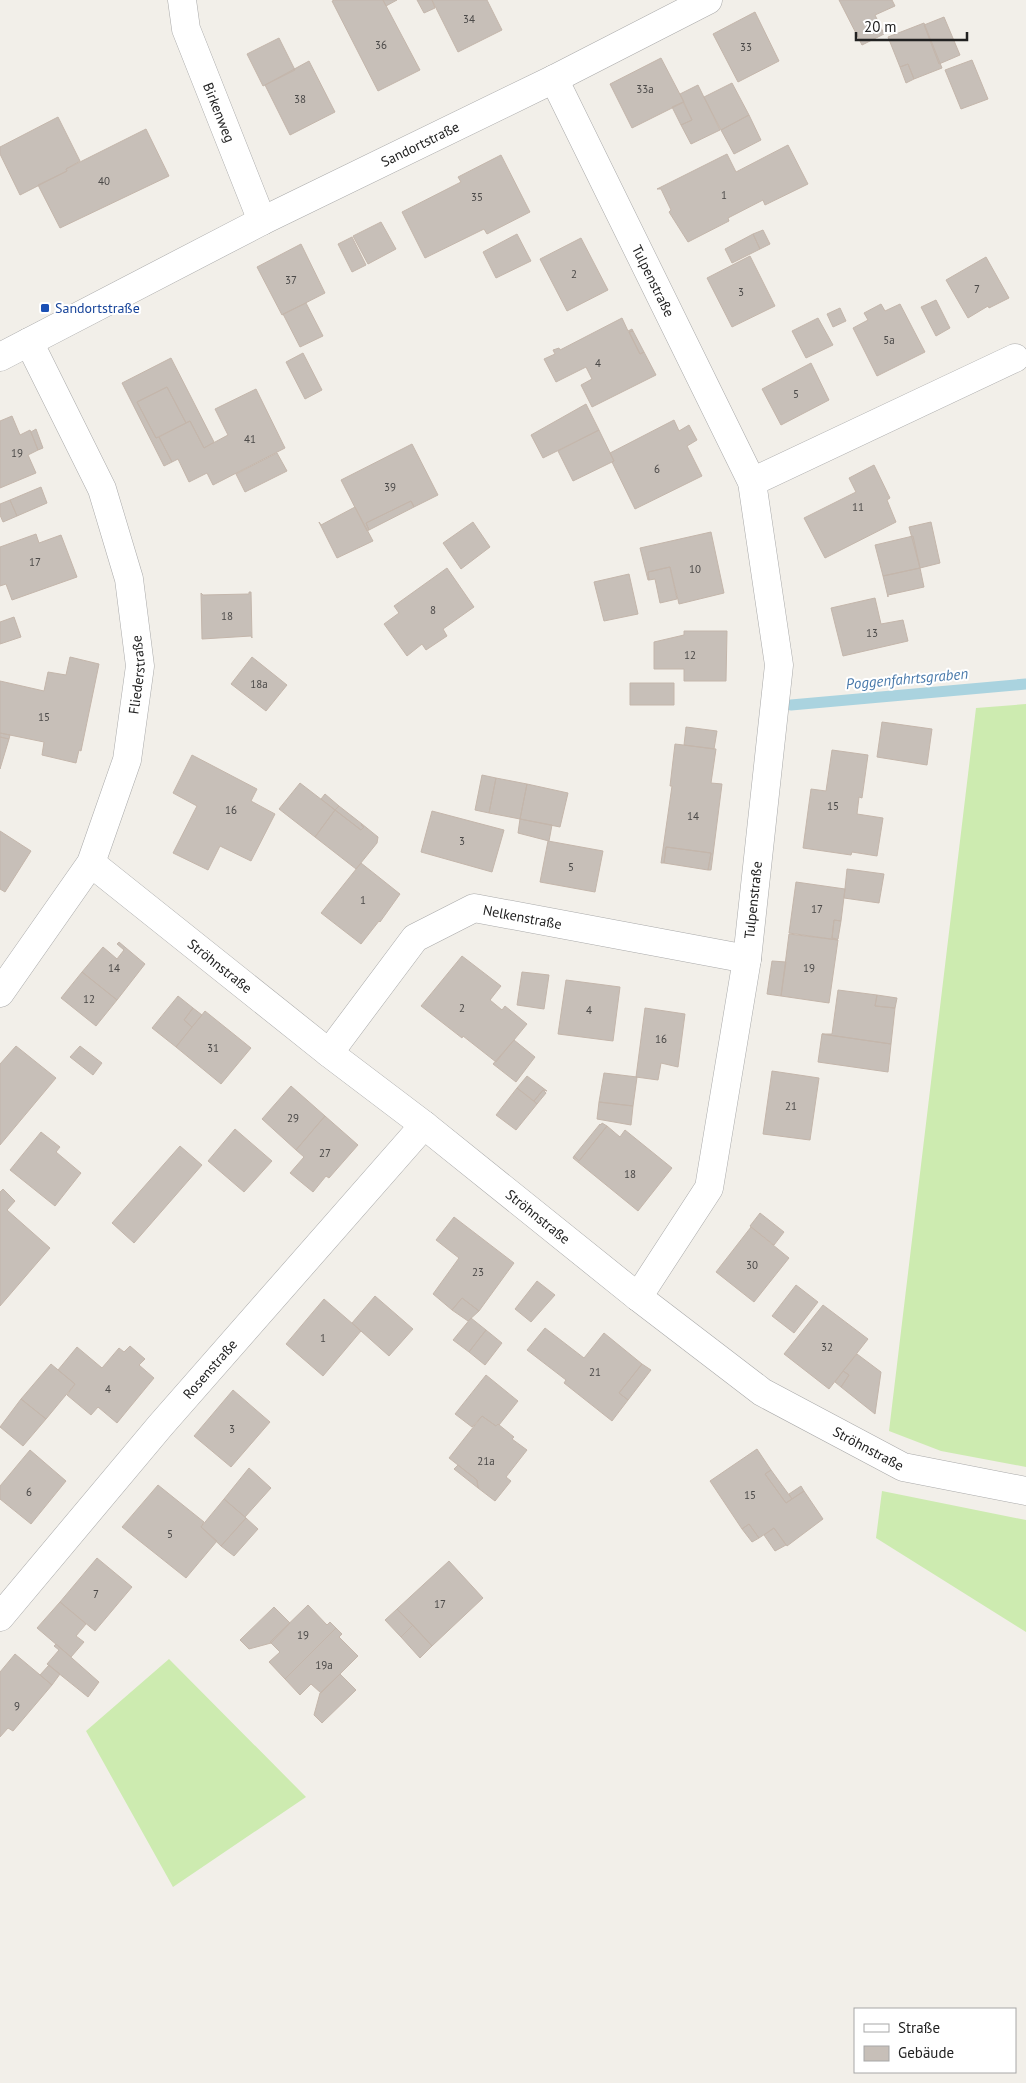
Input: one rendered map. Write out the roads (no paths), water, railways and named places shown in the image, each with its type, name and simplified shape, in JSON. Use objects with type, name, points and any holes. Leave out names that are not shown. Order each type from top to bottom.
[{"type":"street","name":"Birkenweg","points":[[182,0],[186,29],[262,222]]},
{"type":"street","name":"Sandortstraße","points":[[0,357],[262,222],[554,80],[708,0]]},
{"type":"street","name":"Tulpenstraße","points":[[554,80],[752,482],[779,665],[747,959],[710,1188],[638,1297]]},
{"type":"street","name":"Fliederstraße","points":[[0,994],[92,863],[127,760],[140,666],[128,579],[102,489],[29,342]]},
{"type":"street","points":[[752,482],[1015,358]]},
{"type":"street","name":"Ströhnstraße","points":[[92,863],[638,1297],[762,1392],[903,1467],[1026,1490]]},
{"type":"street","name":"Nelkenstraße","points":[[329,1053],[415,938],[474,908],[747,959]]},
{"type":"street","name":"Rosenstraße","points":[[0,1617],[160,1426],[424,1125]]},
{"type":"waterway","name":"Poggenfahrtsgraben","points":[[791,705],[1026,684]]},
{"type":"place","name":"Sandortstraße","points":[[45,308]]}]
